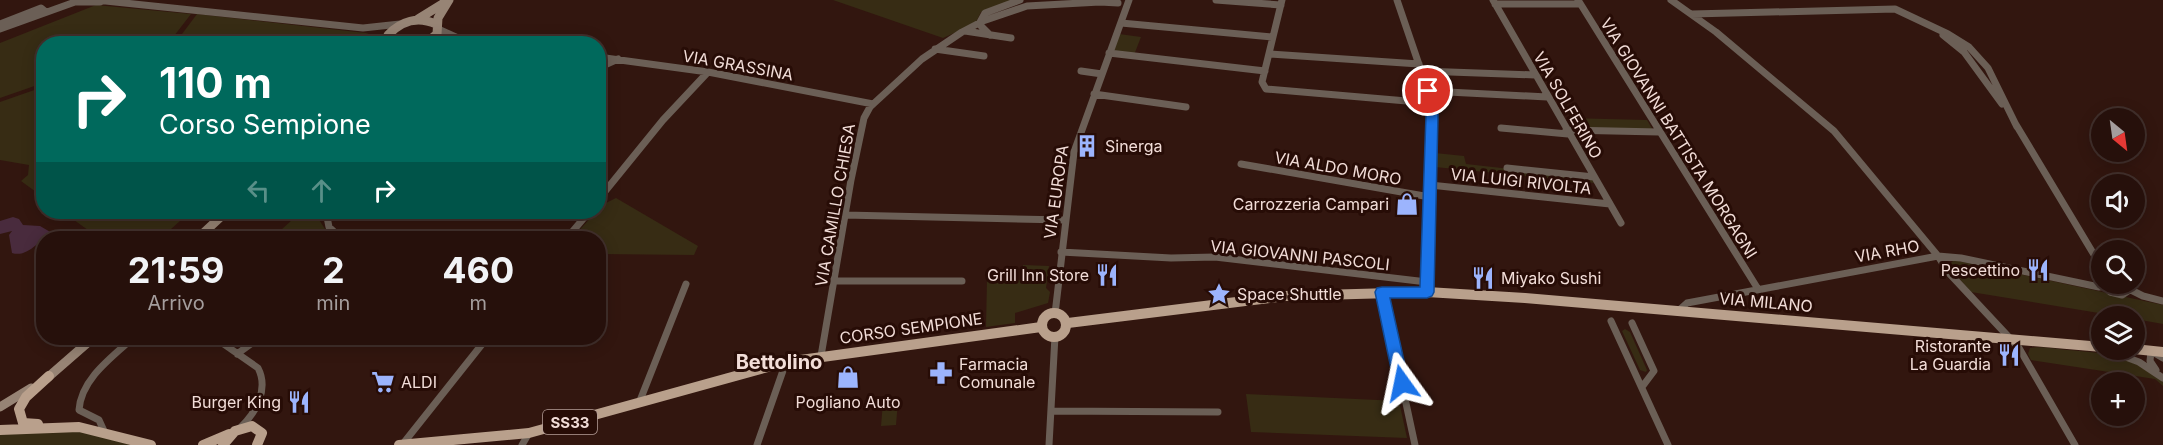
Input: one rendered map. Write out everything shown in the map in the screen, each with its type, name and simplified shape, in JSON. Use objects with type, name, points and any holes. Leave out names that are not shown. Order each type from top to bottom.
[{"type":"main road","points":[[417,20],[449,0]]},
{"type":"main road","points":[[435,36],[437,26],[449,0]]},
{"type":"main road","points":[[390,36],[392,30],[404,23],[417,20],[431,21],[437,26]]},
{"type":"main road","points":[[206,231],[218,219]]},
{"type":"main road","points":[[1068,323],[1285,296],[1382,292],[1427,287]]},
{"type":"main road","name":"VIA MILANO","points":[[1427,287],[2091,347]]},
{"type":"main road","points":[[1055,314],[1062,316],[1068,323],[1065,332],[1055,336],[1047,334],[1041,327],[1044,318],[1055,314]]},
{"type":"main road","name":"CORSO SEMPIONE","points":[[400,445],[529,433],[786,362],[1041,327]]},
{"type":"main road","points":[[79,427],[71,422],[31,425],[23,423],[19,417],[21,404],[85,345]]},
{"type":"main road","points":[[0,408],[50,376]]},
{"type":"main road","points":[[0,430],[79,427],[151,445]]},
{"type":"main road","points":[[203,445],[236,431],[259,439]]},
{"type":"main road","points":[[223,445],[236,431]]},
{"type":"street","points":[[96,0],[106,2]]},
{"type":"street","points":[[990,35],[979,24],[985,13],[1020,0]]},
{"type":"street","points":[[1216,0],[1282,2],[1265,71],[1263,84],[1266,89],[1430,103]]},
{"type":"street","points":[[1397,0],[1428,91],[1432,115],[1427,287]]},
{"type":"street","points":[[1671,0],[1692,14],[1808,108],[1857,155],[1938,256],[1948,272],[2019,348],[2075,445]]},
{"type":"street","points":[[0,29],[67,2],[81,1],[363,28],[377,32],[381,36]]},
{"type":"street","name":"VIA CAMILLO CHIESA","points":[[821,356],[864,118],[873,104],[948,39],[979,24],[1024,7],[1104,1],[1119,4]]},
{"type":"street","name":"VIA EUROPA","points":[[1055,314],[1074,152],[1120,23],[1119,4],[1129,1]]},
{"type":"street","points":[[1494,2],[1579,2]]},
{"type":"street","name":"VIA SOLFERINO","points":[[1494,2],[1621,223]]},
{"type":"street","name":"VIA GIOVANNI BATTISTA MORGAGNI","points":[[1579,2],[1758,289]]},
{"type":"street","points":[[0,24],[40,8],[45,9],[46,12]]},
{"type":"street","points":[[1692,14],[1895,9],[1932,26],[1964,52],[1981,73],[2018,127],[2091,250]]},
{"type":"street","points":[[363,28],[404,23]]},
{"type":"street","points":[[1120,23],[1273,37]]},
{"type":"street","points":[[437,26],[450,36]]},
{"type":"street","points":[[964,31],[1011,38]]},
{"type":"street","points":[[935,49],[984,56]]},
{"type":"street","points":[[1110,53],[1265,71]]},
{"type":"street","points":[[1269,54],[1535,75]]},
{"type":"street","name":"VIA GRASSINA","points":[[606,58],[708,72],[873,104]]},
{"type":"street","points":[[606,65],[618,59]]},
{"type":"street","points":[[1081,71],[1102,74]]},
{"type":"street","points":[[606,190],[663,120],[708,72]]},
{"type":"street","points":[[1428,91],[1547,97]]},
{"type":"street","points":[[1094,94],[1186,107]]},
{"type":"street","points":[[1501,128],[1567,132],[1659,132]]},
{"type":"street","name":"VIA ALDO MORO","points":[[1241,164],[1430,198]]},
{"type":"street","points":[[1507,168],[1594,177]]},
{"type":"street","name":"VIA LUIGI RIVOLTA","points":[[1430,185],[1610,204]]},
{"type":"street","points":[[845,215],[1065,220]]},
{"type":"street","points":[[573,231],[583,219]]},
{"type":"street","name":"VIA GIOVANNI PASCOLI","points":[[1062,252],[1171,258],[1210,257],[1427,287]]},
{"type":"street","name":"VIA RHO","points":[[1678,311],[1687,303],[1938,256],[1961,258],[2091,285]]},
{"type":"street","points":[[834,281],[962,281]]},
{"type":"street","points":[[639,403],[686,284]]},
{"type":"street","points":[[1382,292],[1415,445]]},
{"type":"street","name":"VIA RHO","points":[[2139,294],[2163,301]]},
{"type":"street","points":[[1611,321],[1668,445]]},
{"type":"street","points":[[1632,323],[1654,371],[1642,387]]},
{"type":"street","points":[[1049,445],[1055,336]]},
{"type":"street","points":[[104,432],[99,420],[79,410],[80,398],[87,384],[127,345]]},
{"type":"street","points":[[224,345],[258,368],[263,378],[261,392],[253,412],[236,431]]},
{"type":"street","points":[[237,354],[249,345]]},
{"type":"street","points":[[400,445],[481,345]]},
{"type":"street","points":[[2162,377],[2150,361],[2157,351],[2163,358]]},
{"type":"street","points":[[2134,360],[2162,377]]},
{"type":"street","points":[[757,445],[786,362]]},
{"type":"street","points":[[1051,411],[1218,412]]},
{"type":"street","points":[[253,412],[253,422],[259,439]]},
{"type":"street","points":[[522,445],[529,433]]},
{"type":"shaded area","points":[[833,0],[1014,0],[981,12],[975,24],[943,38]]},
{"type":"shaded area","points":[[96,5],[191,14],[174,36],[36,36],[36,85],[0,98],[0,43]]},
{"type":"shaded area","points":[[197,14],[366,33],[375,36],[180,36]]},
{"type":"shaded area","points":[[1119,34],[1141,37],[1134,55],[1112,53]]},
{"type":"shaded area","points":[[36,90],[36,192],[21,181],[28,175],[29,165],[0,160],[0,102]]},
{"type":"shaded area","points":[[1567,118],[1647,120],[1653,130],[1572,128]]},
{"type":"shaded area","points":[[1435,153],[1464,156],[1466,164],[1592,178],[1595,183],[1435,167]]},
{"type":"shaded area","points":[[616,198],[698,246],[694,255],[606,254],[606,231],[578,231],[590,219],[606,219],[606,203]]},
{"type":"shaded area","points":[[13,217],[19,219],[23,225],[40,226],[49,231],[36,231],[36,245],[24,253],[12,253],[9,235],[12,231],[0,234],[0,221]]},
{"type":"shaded area","points":[[73,219],[182,219],[169,231],[89,231]]},
{"type":"shaded area","points":[[293,219],[319,219],[326,231],[280,231]]},
{"type":"shaded area","points":[[1954,260],[2091,289],[2091,294],[2112,294],[2163,305],[2163,324],[2145,321],[2145,306],[2091,306],[2091,312],[1971,292],[1950,268]]},
{"type":"shaded area","points":[[1023,265],[1049,266],[1046,288],[1050,292],[1048,303],[1015,313],[1015,323],[986,327],[987,280],[1021,280]]},
{"type":"shaded area","points":[[1625,329],[1630,332],[1646,372],[1640,370],[1622,331]]},
{"type":"shaded area","points":[[2044,347],[2091,352],[2091,360],[2127,360],[2152,373],[2163,382],[2163,386],[2155,379],[2145,377],[2145,372],[2109,372],[2031,360],[2028,354],[2030,348]]},
{"type":"shaded area","points":[[1246,394],[1399,401],[1407,438],[1251,432]]},
{"type":"shaded area","points":[[898,401],[896,425],[881,426],[883,402]]},
{"type":"shaded area","points":[[82,431],[131,445],[0,445],[0,433]]},
{"type":"place","name":"Sinerga","points":[[1087,146]]},
{"type":"place","name":"Carrozzeria Campari","points":[[1407,204]]},
{"type":"place","name":"Pescettino","points":[[2038,270]]},
{"type":"place","name":"Grill Inn Store","points":[[1107,275]]},
{"type":"place","name":"Miyako Sushi","points":[[1483,278]]},
{"type":"place","name":"Space Shuttle","points":[[1219,294]]},
{"type":"place","name":"Ristorante La Guardia","points":[[2009,355]]},
{"type":"place","name":"Farmacia Comunale","points":[[941,373]]},
{"type":"place","name":"Pogliano Auto","points":[[848,377]]},
{"type":"place","name":"ALDI","points":[[383,382]]},
{"type":"place","name":"Burger King","points":[[299,402]]},
{"type":"district","name":"Bettolino","points":[[779,362]]},
{"type":"route","points":[[1402,383],[1382,292],[1427,292],[1432,115],[1428,91]]}]
